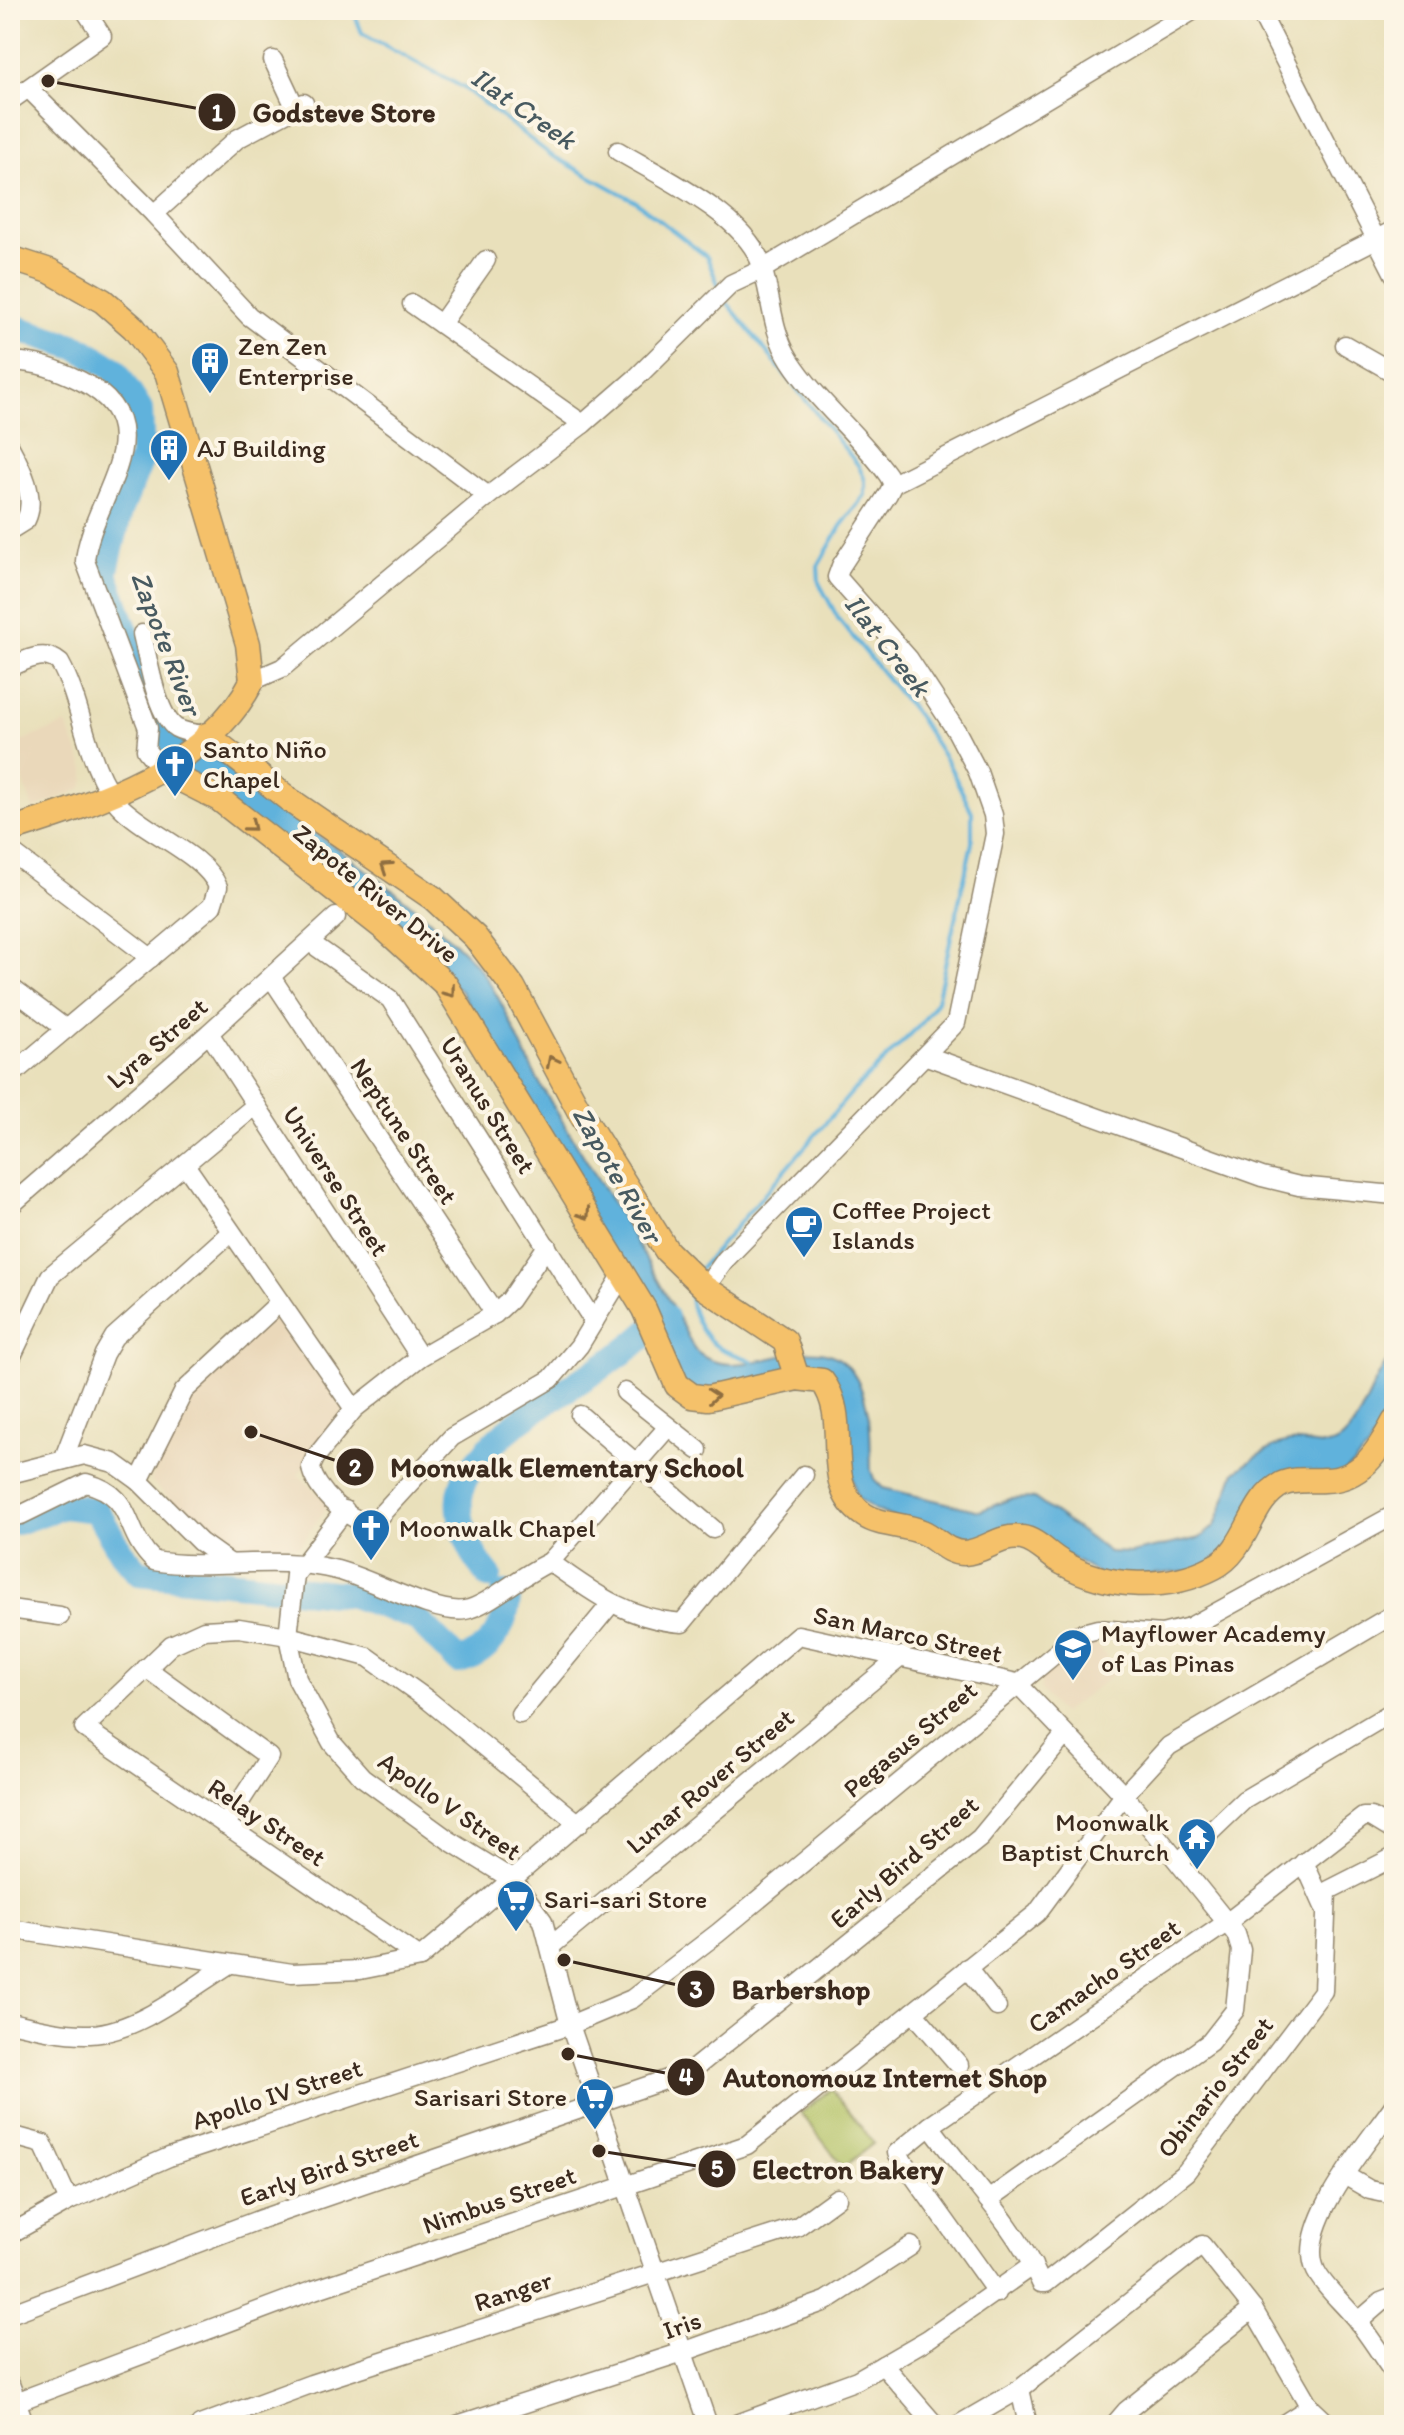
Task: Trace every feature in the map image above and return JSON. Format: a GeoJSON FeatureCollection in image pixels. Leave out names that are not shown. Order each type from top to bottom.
{"type":"FeatureCollection","features":[{"type":"Feature","properties":{"kind":"main road"},"geometry":{"type":"LineString","coordinates":[[10,258],[50,271],[103,301],[134,328],[167,372],[248,644],[252,681],[229,716],[167,766],[110,794],[10,830]]}},
{"type":"Feature","properties":{"kind":"main road","name":"Zapote River Drive"},"geometry":{"type":"LineString","coordinates":[[167,766],[219,799],[385,929],[445,984],[623,1274],[651,1324],[677,1385],[700,1398],[718,1397],[797,1376],[790,1350],[774,1332],[696,1281],[581,1114],[513,987],[475,937],[433,898],[199,741]]}},
{"type":"Feature","properties":{"kind":"main road"},"geometry":{"type":"LineString","coordinates":[[797,1376],[818,1379],[829,1392],[835,1411],[842,1490],[863,1515],[923,1532],[961,1553],[975,1551],[1000,1539],[1026,1538],[1077,1571],[1118,1584],[1195,1575],[1214,1567],[1238,1547],[1272,1490],[1285,1483],[1328,1480],[1358,1470],[1372,1459],[1394,1422]]}},
{"type":"Feature","properties":{"kind":"street"},"geometry":{"type":"LineString","coordinates":[[85,10],[102,36],[16,93],[154,214],[260,326],[488,496]]}},
{"type":"Feature","properties":{"kind":"street"},"geometry":{"type":"LineString","coordinates":[[252,681],[282,668],[488,496],[583,424],[731,284],[763,269],[1194,10]]}},
{"type":"Feature","properties":{"kind":"street"},"geometry":{"type":"LineString","coordinates":[[1259,10],[1394,274]]}},
{"type":"Feature","properties":{"kind":"street"},"geometry":{"type":"LineString","coordinates":[[154,214],[237,139],[300,105],[273,60]]}},
{"type":"Feature","properties":{"kind":"street"},"geometry":{"type":"LineString","coordinates":[[618,151],[694,196],[741,232],[763,269],[777,338],[791,361],[882,466],[893,484]]}},
{"type":"Feature","properties":{"kind":"street"},"geometry":{"type":"LineString","coordinates":[[696,1281],[726,1259],[927,1056],[947,1035],[960,1011],[995,825],[971,757],[942,709],[909,659],[837,577],[893,484],[1394,230]]}},
{"type":"Feature","properties":{"kind":"street"},"geometry":{"type":"LineString","coordinates":[[441,324],[486,260]]}},
{"type":"Feature","properties":{"kind":"street"},"geometry":{"type":"LineString","coordinates":[[412,304],[583,424]]}},
{"type":"Feature","properties":{"kind":"street"},"geometry":{"type":"LineString","coordinates":[[1345,345],[1394,373]]}},
{"type":"Feature","properties":{"kind":"street"},"geometry":{"type":"LineString","coordinates":[[10,362],[37,364],[90,385],[105,396],[121,427],[119,466],[85,561],[148,728],[146,750],[167,766]]}},
{"type":"Feature","properties":{"kind":"street"},"geometry":{"type":"LineString","coordinates":[[10,447],[21,467],[30,504],[26,520],[10,530]]}},
{"type":"Feature","properties":{"kind":"street"},"geometry":{"type":"LineString","coordinates":[[142,634],[154,683],[169,720],[199,741]]}},
{"type":"Feature","properties":{"kind":"street"},"geometry":{"type":"LineString","coordinates":[[10,667],[36,656],[53,657],[60,663],[110,794],[132,817],[206,870],[218,887],[212,906],[10,1076]]}},
{"type":"Feature","properties":{"kind":"street"},"geometry":{"type":"LineString","coordinates":[[10,851],[151,958]]}},
{"type":"Feature","properties":{"kind":"street","name":"Lyra Street"},"geometry":{"type":"LineString","coordinates":[[10,1206],[311,943],[336,917]]}},
{"type":"Feature","properties":{"kind":"street","name":"Uranus Street"},"geometry":{"type":"LineString","coordinates":[[311,943],[390,999],[594,1322]]}},
{"type":"Feature","properties":{"kind":"street","name":"Neptune Street"},"geometry":{"type":"LineString","coordinates":[[271,977],[495,1314]]}},
{"type":"Feature","properties":{"kind":"street"},"geometry":{"type":"LineString","coordinates":[[10,987],[66,1029]]}},
{"type":"Feature","properties":{"kind":"street","name":"Universe Street"},"geometry":{"type":"LineString","coordinates":[[209,1033],[420,1357]]}},
{"type":"Feature","properties":{"kind":"street"},"geometry":{"type":"LineString","coordinates":[[927,1056],[1262,1177],[1299,1186],[1394,1195]]}},
{"type":"Feature","properties":{"kind":"street"},"geometry":{"type":"LineString","coordinates":[[10,1360],[50,1276],[256,1105]]}},
{"type":"Feature","properties":{"kind":"street"},"geometry":{"type":"LineString","coordinates":[[186,1166],[354,1409]]}},
{"type":"Feature","properties":{"kind":"street"},"geometry":{"type":"LineString","coordinates":[[63,1460],[104,1354],[114,1337],[231,1232]]}},
{"type":"Feature","properties":{"kind":"street"},"geometry":{"type":"LineString","coordinates":[[547,1246],[510,1300],[495,1314],[420,1357],[354,1409],[311,1467],[316,1482],[345,1510],[366,1524],[380,1518],[452,1437],[551,1379],[594,1322],[623,1274]]}},
{"type":"Feature","properties":{"kind":"street"},"geometry":{"type":"LineString","coordinates":[[139,1481],[184,1391],[280,1302]]}},
{"type":"Feature","properties":{"kind":"street"},"geometry":{"type":"LineString","coordinates":[[625,1392],[698,1450]]}},
{"type":"Feature","properties":{"kind":"street"},"geometry":{"type":"LineString","coordinates":[[580,1415],[713,1529]]}},
{"type":"Feature","properties":{"kind":"street"},"geometry":{"type":"LineString","coordinates":[[10,1516],[21,1515],[86,1483],[109,1489],[120,1501],[142,1550],[154,1561],[228,1562],[360,1576],[390,1590],[463,1611],[476,1607],[518,1578],[550,1562],[668,1427]]}},
{"type":"Feature","properties":{"kind":"street"},"geometry":{"type":"LineString","coordinates":[[10,1474],[84,1455],[100,1458],[139,1481],[200,1542],[228,1562]]}},
{"type":"Feature","properties":{"kind":"street"},"geometry":{"type":"LineString","coordinates":[[550,1562],[610,1605],[641,1617],[682,1623],[804,1475]]}},
{"type":"Feature","properties":{"kind":"street"},"geometry":{"type":"LineString","coordinates":[[298,1569],[345,1510]]}},
{"type":"Feature","properties":{"kind":"street","name":"Pegasus Street"},"geometry":{"type":"LineString","coordinates":[[570,2025],[632,1999],[718,1933],[1017,1683],[1087,1630],[1148,1635],[1190,1627],[1394,1515]]}},
{"type":"Feature","properties":{"kind":"street","name":"Apollo V Street"},"geometry":{"type":"LineString","coordinates":[[298,1569],[288,1636],[306,1699],[346,1762],[403,1808],[513,1880],[543,1921],[570,2025],[708,2425]]}},
{"type":"Feature","properties":{"kind":"street"},"geometry":{"type":"LineString","coordinates":[[520,1714],[610,1605]]}},
{"type":"Feature","properties":{"kind":"street"},"geometry":{"type":"LineString","coordinates":[[10,1609],[60,1616]]}},
{"type":"Feature","properties":{"kind":"street","name":"Nimbus Street"},"geometry":{"type":"LineString","coordinates":[[13,2393],[747,2145],[1037,1913],[1124,1795],[1169,1746],[1394,1614]]}},
{"type":"Feature","properties":{"kind":"street"},"geometry":{"type":"LineString","coordinates":[[225,1825],[269,1757],[146,1668],[171,1645],[204,1630],[239,1628],[288,1636],[368,1657],[428,1700],[579,1824]]}},
{"type":"Feature","properties":{"kind":"street","name":"San Marco Street"},"geometry":{"type":"LineString","coordinates":[[10,1929],[230,1966],[292,1973],[360,1970],[420,1958],[798,1635],[1017,1683],[1064,1736],[1124,1795],[1180,1861],[1229,1921],[1241,1950],[1235,2010],[1210,2042],[988,2200]]}},
{"type":"Feature","properties":{"kind":"street","name":"Lunar Rover Street"},"geometry":{"type":"LineString","coordinates":[[551,1946],[902,1656]]}},
{"type":"Feature","properties":{"kind":"street","name":"Relay Street"},"geometry":{"type":"LineString","coordinates":[[146,1668],[84,1728],[420,1958]]}},
{"type":"Feature","properties":{"kind":"street"},"geometry":{"type":"LineString","coordinates":[[1180,1861],[1244,1800],[1394,1711]]}},
{"type":"Feature","properties":{"kind":"street","name":"Early Bird Street"},"geometry":{"type":"LineString","coordinates":[[10,2314],[261,2219],[691,2071],[980,1838],[1064,1736]]}},
{"type":"Feature","properties":{"kind":"street","name":"Camacho Street"},"geometry":{"type":"LineString","coordinates":[[997,2293],[897,2153],[930,2126],[1229,1921],[1366,1816],[1394,1831]]}},
{"type":"Feature","properties":{"kind":"street"},"geometry":{"type":"LineString","coordinates":[[1325,1909],[1330,1888],[1394,1857]]}},
{"type":"Feature","properties":{"kind":"street"},"geometry":{"type":"LineString","coordinates":[[1304,1862],[1325,1909]]}},
{"type":"Feature","properties":{"kind":"street","name":"Obinario Street"},"geometry":{"type":"LineString","coordinates":[[1033,2265],[1041,2283],[1046,2283],[1186,2172],[1323,1991],[1325,1909]]}},
{"type":"Feature","properties":{"kind":"street"},"geometry":{"type":"LineString","coordinates":[[10,2022],[62,2033],[93,2034],[145,2015],[230,1966]]}},
{"type":"Feature","properties":{"kind":"street"},"geometry":{"type":"LineString","coordinates":[[967,1968],[997,2007]]}},
{"type":"Feature","properties":{"kind":"street"},"geometry":{"type":"LineString","coordinates":[[913,2012],[959,2065]]}},
{"type":"Feature","properties":{"kind":"street","name":"Apollo IV Street"},"geometry":{"type":"LineString","coordinates":[[10,2234],[69,2201],[169,2157],[570,2025]]}},
{"type":"Feature","properties":{"kind":"street"},"geometry":{"type":"LineString","coordinates":[[1394,2105],[1313,2231],[1311,2254],[1316,2272],[1358,2322],[1394,2373]]}},
{"type":"Feature","properties":{"kind":"street"},"geometry":{"type":"LineString","coordinates":[[734,2425],[824,2394],[883,2365],[997,2293],[1033,2265],[988,2200],[930,2126]]}},
{"type":"Feature","properties":{"kind":"street"},"geometry":{"type":"LineString","coordinates":[[10,2135],[43,2144],[69,2201]]}},
{"type":"Feature","properties":{"kind":"street"},"geometry":{"type":"LineString","coordinates":[[1346,2176],[1370,2190],[1394,2195]]}},
{"type":"Feature","properties":{"kind":"street","name":"Ranger"},"geometry":{"type":"LineString","coordinates":[[200,2425],[311,2384],[797,2227],[837,2198]]}},
{"type":"Feature","properties":{"kind":"street"},"geometry":{"type":"LineString","coordinates":[[958,2425],[1020,2389],[1202,2245],[1253,2309],[1310,2407],[1329,2425]]}},
{"type":"Feature","properties":{"kind":"street","name":"Iris"},"geometry":{"type":"LineString","coordinates":[[457,2425],[683,2352],[826,2301],[911,2246]]}},
{"type":"Feature","properties":{"kind":"street"},"geometry":{"type":"LineString","coordinates":[[1358,2322],[1381,2302],[1394,2297]]}},
{"type":"Feature","properties":{"kind":"street"},"geometry":{"type":"LineString","coordinates":[[1114,2425],[1126,2411],[1253,2309]]}},
{"type":"Feature","properties":{"kind":"street"},"geometry":{"type":"LineString","coordinates":[[883,2365],[935,2425]]}},
{"type":"Feature","properties":{"kind":"street"},"geometry":{"type":"LineString","coordinates":[[1020,2389],[1028,2425]]}},
{"type":"Feature","properties":{"kind":"street"},"geometry":{"type":"LineString","coordinates":[[13,2393],[25,2425]]}},
{"type":"Feature","properties":{"kind":"street"},"geometry":{"type":"LineString","coordinates":[[1282,2425],[1310,2407]]}},
{"type":"Feature","properties":{"kind":"shaded area"},"geometry":{"type":"Polygon","coordinates":[[[66,724],[85,769],[85,781],[81,789],[33,809],[11,745],[66,724]]]}},
{"type":"Feature","properties":{"kind":"shaded area"},"geometry":{"type":"Polygon","coordinates":[[[272,1316],[345,1409],[298,1475],[329,1504],[299,1546],[251,1545],[206,1533],[151,1481],[186,1398],[272,1316]]]}},
{"type":"Feature","properties":{"kind":"shaded area","name":"Mayflower Academy of Las Pinas"},"geometry":{"type":"Polygon","coordinates":[[[1093,1638],[1117,1672],[1061,1714],[1041,1690],[1041,1674],[1093,1638]]]}},
{"type":"Feature","properties":{"kind":"green space"},"geometry":{"type":"Polygon","coordinates":[[[831,2089],[874,2143],[843,2167],[801,2113],[831,2089]]]}},
{"type":"Feature","properties":{"kind":"water"},"geometry":{"type":"Polygon","coordinates":[[[205,755],[223,763],[382,882],[471,959],[493,988],[533,1071],[640,1249],[694,1349],[715,1362],[739,1364],[814,1352],[836,1357],[854,1374],[867,1408],[871,1470],[874,1479],[883,1488],[980,1511],[1010,1499],[1034,1498],[1109,1552],[1130,1553],[1200,1538],[1215,1526],[1235,1472],[1283,1443],[1330,1445],[1343,1438],[1358,1419],[1394,1353],[1394,1400],[1368,1449],[1343,1474],[1297,1477],[1230,1549],[1195,1571],[1104,1577],[1019,1528],[957,1546],[876,1510],[858,1498],[823,1381],[719,1393],[684,1388],[460,990],[184,769],[205,755]]]}},
{"type":"Feature","properties":{"kind":"waterway","name":"Ilat Creek"},"geometry":{"type":"LineString","coordinates":[[353,10],[362,33],[464,88],[551,155],[635,201],[707,257],[719,287]]}},
{"type":"Feature","properties":{"kind":"waterway","name":"Ilat Creek"},"geometry":{"type":"LineString","coordinates":[[698,1271],[853,1091],[922,1023],[937,1001],[972,843],[972,812],[949,765],[917,715],[839,620],[819,583],[818,566],[841,526],[865,495],[865,480],[858,465],[724,299]]}},
{"type":"Feature","properties":{"kind":"waterway","name":"Zapote River"},"geometry":{"type":"LineString","coordinates":[[10,326],[79,348],[114,369],[140,410],[142,457],[120,511],[105,574],[161,728],[175,749],[201,769]]}},
{"type":"Feature","properties":{"kind":"waterway","name":"Ilat Creek"},"geometry":{"type":"LineString","coordinates":[[692,1286],[693,1312],[708,1338],[721,1349],[752,1361]]}},
{"type":"Feature","properties":{"kind":"waterway"},"geometry":{"type":"LineString","coordinates":[[489,1576],[468,1541],[460,1513],[462,1486],[468,1474],[499,1438],[518,1422],[624,1352],[665,1317]]}},
{"type":"Feature","properties":{"kind":"waterway"},"geometry":{"type":"LineString","coordinates":[[17,1522],[63,1506],[96,1510],[121,1552],[139,1573],[352,1595],[416,1618],[458,1661],[478,1652],[494,1638],[506,1610],[508,1599],[504,1594]]}},
{"type":"Feature","properties":{"kind":"place","name":"Godsteve Store"},"geometry":{"type":"Point","coordinates":[48,81]}},
{"type":"Feature","properties":{"kind":"place","name":"Zen Zen Enterprise"},"geometry":{"type":"Point","coordinates":[210,395]}},
{"type":"Feature","properties":{"kind":"place","name":"AJ Building"},"geometry":{"type":"Point","coordinates":[169,482]}},
{"type":"Feature","properties":{"kind":"place","name":"Santo Niño Chapel"},"geometry":{"type":"Point","coordinates":[175,798]}},
{"type":"Feature","properties":{"kind":"place","name":"Coffee Project Islands"},"geometry":{"type":"Point","coordinates":[804,1259]}},
{"type":"Feature","properties":{"kind":"place","name":"Moonwalk Elementary School"},"geometry":{"type":"Point","coordinates":[251,1432]}},
{"type":"Feature","properties":{"kind":"place","name":"Moonwalk Chapel"},"geometry":{"type":"Point","coordinates":[371,1562]}},
{"type":"Feature","properties":{"kind":"place","name":"Mayflower Academy of Las Pinas"},"geometry":{"type":"Point","coordinates":[1073,1682]}},
{"type":"Feature","properties":{"kind":"place","name":"Moonwalk Baptist Church"},"geometry":{"type":"Point","coordinates":[1197,1871]}},
{"type":"Feature","properties":{"kind":"place","name":"Sari-sari Store"},"geometry":{"type":"Point","coordinates":[516,1933]}},
{"type":"Feature","properties":{"kind":"place","name":"Barbershop"},"geometry":{"type":"Point","coordinates":[564,1960]}},
{"type":"Feature","properties":{"kind":"place","name":"Autonomouz Internet Shop"},"geometry":{"type":"Point","coordinates":[568,2054]}},
{"type":"Feature","properties":{"kind":"place","name":"Sarisari Store"},"geometry":{"type":"Point","coordinates":[595,2131]}},
{"type":"Feature","properties":{"kind":"place","name":"Electron Bakery"},"geometry":{"type":"Point","coordinates":[599,2151]}}]}
